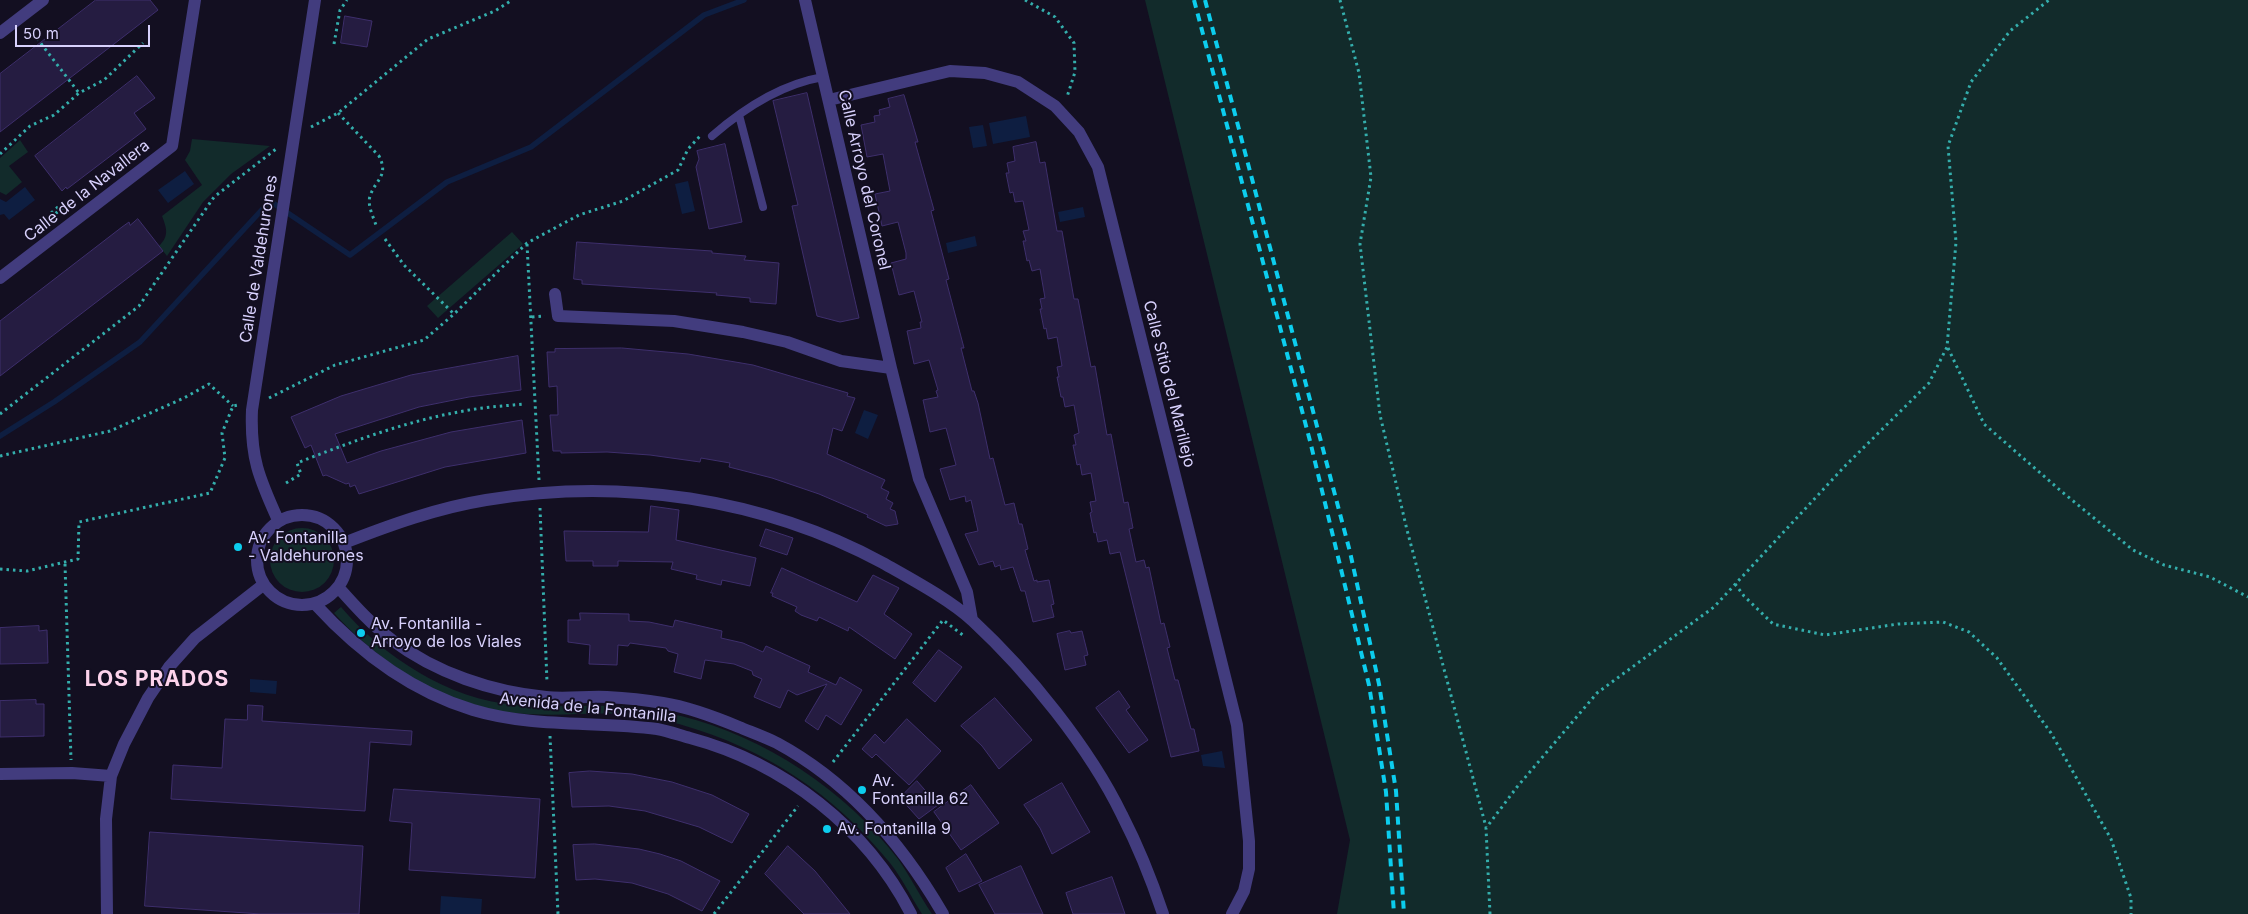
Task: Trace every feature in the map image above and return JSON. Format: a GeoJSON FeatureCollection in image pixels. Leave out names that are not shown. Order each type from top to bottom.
{"type":"FeatureCollection","features":[{"type":"Feature","properties":{"kind":"street"},"geometry":{"type":"LineString","coordinates":[[0,33],[43,0]]}},
{"type":"Feature","properties":{"kind":"street","name":"Calle de la Navallera"},"geometry":{"type":"LineString","coordinates":[[0,278],[172,146],[195,0]]}},
{"type":"Feature","properties":{"kind":"street","name":"Calle de Valdehurones"},"geometry":{"type":"LineString","coordinates":[[278,520],[261,482],[255,461],[251,439],[252,410],[315,0]]}},
{"type":"Feature","properties":{"kind":"street","name":"Calle Arroyo del Coronel"},"geometry":{"type":"LineString","coordinates":[[805,0],[919,480],[967,592],[972,620]]}},
{"type":"Feature","properties":{"kind":"street","name":"Calle Sitio del Marillejo"},"geometry":{"type":"LineString","coordinates":[[829,100],[950,71],[985,72],[1018,82],[1055,106],[1078,132],[1098,167],[1237,725],[1249,841],[1249,869],[1244,892],[1232,914]]}},
{"type":"Feature","properties":{"kind":"street"},"geometry":{"type":"LineString","coordinates":[[555,294],[558,316],[674,321],[743,332],[787,342],[841,361],[891,368]]}},
{"type":"Feature","properties":{"kind":"street"},"geometry":{"type":"LineString","coordinates":[[344,543],[430,513],[485,500],[540,493],[606,490],[671,495],[736,507],[799,526],[851,547],[918,582],[972,620],[1038,690],[1084,750],[1122,814],[1163,914]]}},
{"type":"Feature","properties":{"kind":"street"},"geometry":{"type":"LineString","coordinates":[[297,514],[316,516],[333,527],[344,543],[348,558],[346,574],[338,587],[328,597],[315,604],[296,606],[277,599],[263,585],[256,568],[257,549],[264,532],[278,520],[297,514]]}},
{"type":"Feature","properties":{"kind":"street"},"geometry":{"type":"LineString","coordinates":[[106,914],[106,818],[111,776],[124,744],[148,698],[169,667],[195,638],[263,585]]}},
{"type":"Feature","properties":{"kind":"street","name":"Avenida de la Fontanilla"},"geometry":{"type":"LineString","coordinates":[[338,587],[361,612],[392,640],[427,663],[466,679],[506,691],[547,697],[606,697],[665,703],[722,720],[777,743],[824,774],[853,798],[892,838],[924,881],[944,914]]}},
{"type":"Feature","properties":{"kind":"street","name":"Avenida de la Fontanilla"},"geometry":{"type":"LineString","coordinates":[[315,604],[342,634],[404,680],[438,697],[473,710],[510,719],[549,723],[604,723],[659,730],[713,744],[764,766],[808,793],[873,855],[901,894],[912,914]]}},
{"type":"Feature","properties":{"kind":"street"},"geometry":{"type":"LineString","coordinates":[[0,774],[72,773],[111,776]]}},
{"type":"Feature","properties":{"kind":"lane"},"geometry":{"type":"LineString","coordinates":[[712,136],[759,102],[822,71]]}},
{"type":"Feature","properties":{"kind":"lane"},"geometry":{"type":"LineString","coordinates":[[739,115],[763,207]]}},
{"type":"Feature","properties":{"kind":"path"},"geometry":{"type":"LineString","coordinates":[[334,44],[340,10],[347,0]]}},
{"type":"Feature","properties":{"kind":"path"},"geometry":{"type":"LineString","coordinates":[[0,414],[138,306],[214,197],[295,135],[338,113],[428,39],[495,11],[512,0]]}},
{"type":"Feature","properties":{"kind":"path"},"geometry":{"type":"LineString","coordinates":[[1025,0],[1054,17],[1074,43],[1075,72],[1062,114]]}},
{"type":"Feature","properties":{"kind":"path"},"geometry":{"type":"LineString","coordinates":[[1340,0],[1359,73],[1371,177],[1360,244],[1380,415],[1406,530],[1486,828],[1490,914]]}},
{"type":"Feature","properties":{"kind":"path"},"geometry":{"type":"LineString","coordinates":[[1486,828],[1517,787],[1598,693],[1714,607],[1844,467],[1929,382],[1948,347],[1956,242],[1948,146],[1971,82],[2010,31],[2049,0]]}},
{"type":"Feature","properties":{"kind":"path"},"geometry":{"type":"LineString","coordinates":[[21,17],[79,93]]}},
{"type":"Feature","properties":{"kind":"path"},"geometry":{"type":"LineString","coordinates":[[0,154],[30,126],[54,115],[79,93],[104,80],[143,43]]}},
{"type":"Feature","properties":{"kind":"path"},"geometry":{"type":"LineString","coordinates":[[338,113],[379,156],[384,164],[382,176],[370,197],[370,208],[378,228]]}},
{"type":"Feature","properties":{"kind":"path"},"geometry":{"type":"LineString","coordinates":[[539,466],[527,243],[580,215],[623,201],[678,170],[688,149],[707,129]]}},
{"type":"Feature","properties":{"kind":"path"},"geometry":{"type":"LineString","coordinates":[[58,207],[50,214],[51,217],[66,208]]}},
{"type":"Feature","properties":{"kind":"path"},"geometry":{"type":"LineString","coordinates":[[385,239],[404,264],[454,314]]}},
{"type":"Feature","properties":{"kind":"path"},"geometry":{"type":"LineString","coordinates":[[1948,347],[1984,424],[2061,491],[2133,550],[2164,564],[2210,577],[2248,597]]}},
{"type":"Feature","properties":{"kind":"path"},"geometry":{"type":"LineString","coordinates":[[0,456],[110,431],[184,398],[209,384],[233,406]]}},
{"type":"Feature","properties":{"kind":"path"},"geometry":{"type":"LineString","coordinates":[[286,483],[301,474],[297,463],[362,437],[406,424],[464,411],[524,404]]}},
{"type":"Feature","properties":{"kind":"path"},"geometry":{"type":"LineString","coordinates":[[541,512],[546,669]]}},
{"type":"Feature","properties":{"kind":"path"},"geometry":{"type":"LineString","coordinates":[[65,564],[72,773]]}},
{"type":"Feature","properties":{"kind":"path"},"geometry":{"type":"LineString","coordinates":[[1735,584],[1744,596],[1773,624],[1825,635],[1898,624],[1943,622],[1969,632],[1997,658],[2051,734],[2111,839],[2130,898],[2131,914]]}},
{"type":"Feature","properties":{"kind":"path"},"geometry":{"type":"LineString","coordinates":[[840,753],[943,620]]}},
{"type":"Feature","properties":{"kind":"path"},"geometry":{"type":"LineString","coordinates":[[550,752],[558,914]]}},
{"type":"Feature","properties":{"kind":"path"},"geometry":{"type":"LineString","coordinates":[[714,914],[789,816]]}},
{"type":"Feature","properties":{"kind":"green space"},"geometry":{"type":"Polygon","coordinates":[[[1145,0],[2248,0],[2248,914],[1337,914],[1350,840],[1145,0]]]}},
{"type":"Feature","properties":{"kind":"green space"},"geometry":{"type":"Polygon","coordinates":[[[192,139],[270,146],[231,174],[203,202],[167,256],[159,246],[166,236],[162,216],[202,185],[185,160],[190,151],[192,139]]]}},
{"type":"Feature","properties":{"kind":"green space"},"geometry":{"type":"Polygon","coordinates":[[[20,140],[28,152],[9,166],[22,182],[6,195],[0,192],[0,158],[20,140]]]}},
{"type":"Feature","properties":{"kind":"green space"},"geometry":{"type":"Polygon","coordinates":[[[512,232],[523,244],[438,318],[427,306],[512,232]]]}},
{"type":"Feature","properties":{"kind":"green space"},"geometry":{"type":"Polygon","coordinates":[[[302,528],[320,534],[328,542],[334,560],[328,578],[320,586],[302,592],[284,586],[276,578],[270,560],[276,542],[284,534],[302,528]]]}},
{"type":"Feature","properties":{"kind":"green space"},"geometry":{"type":"Polygon","coordinates":[[[341,607],[376,642],[397,658],[442,685],[466,694],[515,705],[621,706],[656,711],[712,725],[773,752],[828,789],[877,834],[907,872],[932,914],[922,914],[890,863],[845,815],[796,777],[741,746],[679,724],[640,717],[611,714],[546,715],[514,713],[489,710],[464,702],[439,692],[392,665],[351,631],[334,613],[341,607]]]}},
{"type":"Feature","properties":{"kind":"water"},"geometry":{"type":"Polygon","coordinates":[[[1026,116],[1030,137],[993,144],[989,123],[1026,116]]]}},
{"type":"Feature","properties":{"kind":"water"},"geometry":{"type":"Polygon","coordinates":[[[983,125],[987,146],[973,148],[969,127],[983,125]]]}},
{"type":"Feature","properties":{"kind":"water"},"geometry":{"type":"Polygon","coordinates":[[[185,171],[194,184],[168,203],[158,190],[185,171]]]}},
{"type":"Feature","properties":{"kind":"water"},"geometry":{"type":"Polygon","coordinates":[[[688,181],[695,211],[682,214],[675,184],[688,181]]]}},
{"type":"Feature","properties":{"kind":"water"},"geometry":{"type":"Polygon","coordinates":[[[25,187],[35,200],[9,220],[4,214],[0,215],[0,199],[6,202],[25,187]]]}},
{"type":"Feature","properties":{"kind":"water"},"geometry":{"type":"Polygon","coordinates":[[[1083,207],[1085,217],[1060,222],[1058,212],[1083,207]]]}},
{"type":"Feature","properties":{"kind":"water"},"geometry":{"type":"Polygon","coordinates":[[[975,236],[977,246],[948,253],[946,243],[975,236]]]}},
{"type":"Feature","properties":{"kind":"water"},"geometry":{"type":"Polygon","coordinates":[[[864,410],[878,415],[868,439],[855,433],[864,410]]]}},
{"type":"Feature","properties":{"kind":"water"},"geometry":{"type":"Polygon","coordinates":[[[250,679],[277,681],[276,694],[250,692],[250,679]]]}},
{"type":"Feature","properties":{"kind":"water"},"geometry":{"type":"Polygon","coordinates":[[[1222,751],[1225,768],[1203,766],[1201,755],[1222,751]]]}},
{"type":"Feature","properties":{"kind":"water"},"geometry":{"type":"Polygon","coordinates":[[[441,896],[482,899],[481,914],[440,914],[441,896]]]}},
{"type":"Feature","properties":{"kind":"building"},"geometry":{"type":"Polygon","coordinates":[[[96,0],[150,0],[158,10],[0,132],[0,74],[96,0]]]}},
{"type":"Feature","properties":{"kind":"building"},"geometry":{"type":"Polygon","coordinates":[[[345,16],[372,21],[367,47],[341,43],[345,16]]]}},
{"type":"Feature","properties":{"kind":"building"},"geometry":{"type":"Polygon","coordinates":[[[137,76],[155,98],[134,113],[146,129],[62,191],[35,156],[137,76]]]}},
{"type":"Feature","properties":{"kind":"building"},"geometry":{"type":"Polygon","coordinates":[[[807,93],[859,318],[840,322],[817,316],[792,206],[798,205],[773,101],[807,93]]]}},
{"type":"Feature","properties":{"kind":"building"},"geometry":{"type":"Polygon","coordinates":[[[904,95],[918,142],[915,142],[934,210],[931,211],[949,279],[946,280],[964,348],[961,348],[972,391],[974,391],[978,403],[990,459],[993,458],[1005,505],[1014,503],[1019,524],[1022,524],[1028,549],[1025,550],[1034,581],[1049,580],[1054,604],[1051,605],[1054,617],[1033,622],[1025,591],[1021,591],[1013,567],[1001,570],[1000,565],[995,567],[993,561],[979,565],[965,534],[978,531],[971,500],[966,502],[965,496],[950,500],[940,469],[956,465],[946,428],[930,432],[923,400],[938,397],[936,391],[938,390],[929,360],[914,364],[907,331],[921,328],[920,322],[922,322],[914,291],[899,295],[891,263],[906,259],[906,253],[898,222],[882,226],[875,194],[890,191],[883,154],[867,157],[861,125],[875,122],[874,116],[880,115],[879,110],[890,107],[888,99],[904,95]]]}},
{"type":"Feature","properties":{"kind":"building"},"geometry":{"type":"Polygon","coordinates":[[[1036,142],[1040,163],[1045,162],[1057,231],[1062,231],[1074,299],[1078,299],[1091,367],[1095,366],[1107,435],[1111,434],[1124,503],[1128,502],[1133,528],[1129,529],[1136,562],[1144,560],[1146,568],[1149,567],[1161,624],[1164,623],[1170,647],[1167,648],[1175,680],[1178,680],[1199,751],[1171,757],[1120,552],[1110,554],[1107,540],[1098,542],[1096,532],[1094,533],[1090,502],[1096,501],[1091,473],[1082,475],[1080,464],[1077,465],[1073,445],[1076,445],[1074,435],[1079,433],[1074,405],[1065,407],[1063,397],[1061,397],[1057,367],[1062,366],[1057,337],[1048,339],[1046,328],[1044,329],[1040,299],[1045,298],[1040,269],[1032,271],[1029,260],[1027,261],[1023,241],[1026,241],[1023,231],[1029,230],[1023,201],[1015,202],[1013,192],[1010,193],[1006,173],[1009,173],[1007,163],[1015,161],[1013,147],[1036,142]]]}},
{"type":"Feature","properties":{"kind":"building"},"geometry":{"type":"Polygon","coordinates":[[[725,144],[742,222],[709,229],[696,167],[699,159],[697,151],[725,144]]]}},
{"type":"Feature","properties":{"kind":"building"},"geometry":{"type":"Polygon","coordinates":[[[138,219],[163,251],[0,376],[0,321],[122,227],[129,222],[130,225],[138,219]]]}},
{"type":"Feature","properties":{"kind":"building"},"geometry":{"type":"Polygon","coordinates":[[[577,242],[712,251],[712,253],[746,256],[744,260],[779,263],[776,304],[750,302],[750,298],[716,295],[717,293],[582,284],[582,280],[574,279],[577,242]]]}},
{"type":"Feature","properties":{"kind":"building"},"geometry":{"type":"Polygon","coordinates":[[[622,348],[688,354],[753,365],[848,393],[847,396],[855,398],[842,431],[833,428],[827,454],[885,480],[881,488],[889,492],[886,499],[893,503],[890,509],[895,511],[898,524],[886,526],[867,517],[868,515],[819,494],[772,478],[729,467],[730,463],[701,458],[700,462],[650,455],[607,452],[561,453],[561,451],[553,451],[550,415],[558,415],[557,386],[549,387],[547,352],[555,352],[555,349],[622,348]]]}},
{"type":"Feature","properties":{"kind":"building"},"geometry":{"type":"Polygon","coordinates":[[[518,356],[521,390],[469,397],[419,407],[335,434],[347,463],[381,451],[451,432],[522,420],[526,453],[445,467],[359,494],[355,485],[350,487],[349,483],[346,484],[326,475],[323,476],[311,445],[305,448],[291,417],[341,396],[411,375],[518,356]]]}},
{"type":"Feature","properties":{"kind":"building"},"geometry":{"type":"Polygon","coordinates":[[[651,506],[679,510],[676,540],[756,558],[750,586],[722,580],[721,585],[696,579],[697,575],[671,569],[673,562],[618,561],[618,566],[593,566],[593,561],[566,561],[564,531],[648,532],[651,506]]]}},
{"type":"Feature","properties":{"kind":"building"},"geometry":{"type":"Polygon","coordinates":[[[766,529],[793,538],[787,555],[760,546],[766,529]]]}},
{"type":"Feature","properties":{"kind":"building"},"geometry":{"type":"Polygon","coordinates":[[[782,568],[857,602],[873,575],[899,588],[884,614],[912,634],[895,659],[849,627],[848,631],[819,617],[817,621],[801,615],[795,611],[797,607],[772,596],[773,593],[771,593],[782,568]]]}},
{"type":"Feature","properties":{"kind":"building"},"geometry":{"type":"Polygon","coordinates":[[[580,613],[629,614],[629,621],[649,622],[673,627],[675,620],[722,631],[721,638],[743,643],[763,652],[766,646],[810,666],[808,672],[836,685],[840,677],[862,690],[841,725],[826,715],[818,730],[805,721],[827,684],[797,695],[788,690],[780,708],[754,697],[762,679],[753,675],[752,671],[734,664],[705,660],[701,679],[674,672],[678,654],[668,651],[666,648],[630,643],[628,646],[618,645],[617,665],[589,664],[590,645],[568,642],[568,620],[580,620],[580,613]]]}},
{"type":"Feature","properties":{"kind":"building"},"geometry":{"type":"Polygon","coordinates":[[[39,626],[39,631],[47,630],[48,663],[0,664],[0,628],[39,626]]]}},
{"type":"Feature","properties":{"kind":"building"},"geometry":{"type":"Polygon","coordinates":[[[1070,631],[1071,633],[1082,631],[1088,655],[1084,656],[1086,665],[1065,670],[1057,634],[1070,631]]]}},
{"type":"Feature","properties":{"kind":"building"},"geometry":{"type":"Polygon","coordinates":[[[939,650],[962,667],[935,702],[913,683],[939,650]]]}},
{"type":"Feature","properties":{"kind":"building"},"geometry":{"type":"Polygon","coordinates":[[[1119,691],[1130,707],[1126,710],[1148,740],[1129,753],[1096,708],[1119,691]]]}},
{"type":"Feature","properties":{"kind":"building"},"geometry":{"type":"Polygon","coordinates":[[[995,698],[1032,740],[999,769],[982,746],[961,726],[995,698]]]}},
{"type":"Feature","properties":{"kind":"building"},"geometry":{"type":"Polygon","coordinates":[[[36,700],[36,704],[44,704],[44,736],[0,737],[0,701],[36,700]]]}},
{"type":"Feature","properties":{"kind":"building"},"geometry":{"type":"Polygon","coordinates":[[[248,705],[263,706],[262,721],[412,731],[411,745],[370,742],[365,811],[171,799],[173,765],[222,768],[225,719],[247,720],[248,705]]]}},
{"type":"Feature","properties":{"kind":"building"},"geometry":{"type":"Polygon","coordinates":[[[907,719],[941,751],[909,785],[876,754],[872,758],[862,749],[875,734],[884,743],[907,719]]]}},
{"type":"Feature","properties":{"kind":"building"},"geometry":{"type":"Polygon","coordinates":[[[590,771],[632,774],[672,782],[712,795],[749,814],[732,843],[699,827],[645,811],[609,806],[572,807],[569,773],[590,771]]]}},
{"type":"Feature","properties":{"kind":"building"},"geometry":{"type":"Polygon","coordinates":[[[917,781],[938,805],[919,819],[900,798],[917,781]]]}},
{"type":"Feature","properties":{"kind":"building"},"geometry":{"type":"Polygon","coordinates":[[[1062,783],[1090,832],[1052,854],[1040,828],[1024,805],[1062,783]]]}},
{"type":"Feature","properties":{"kind":"building"},"geometry":{"type":"Polygon","coordinates":[[[971,785],[999,823],[961,850],[934,812],[971,785]]]}},
{"type":"Feature","properties":{"kind":"building"},"geometry":{"type":"Polygon","coordinates":[[[394,789],[540,799],[535,878],[409,870],[412,823],[390,821],[394,789]]]}},
{"type":"Feature","properties":{"kind":"building"},"geometry":{"type":"Polygon","coordinates":[[[150,832],[363,846],[359,914],[261,914],[145,906],[150,832]]]}},
{"type":"Feature","properties":{"kind":"building"},"geometry":{"type":"Polygon","coordinates":[[[595,844],[639,849],[660,854],[681,861],[720,881],[702,911],[668,894],[632,883],[595,879],[576,880],[573,845],[595,844]]]}},
{"type":"Feature","properties":{"kind":"building"},"geometry":{"type":"Polygon","coordinates":[[[788,846],[815,871],[850,914],[804,914],[765,874],[788,846]]]}},
{"type":"Feature","properties":{"kind":"building"},"geometry":{"type":"Polygon","coordinates":[[[966,854],[982,881],[959,892],[946,868],[966,854]]]}},
{"type":"Feature","properties":{"kind":"building"},"geometry":{"type":"Polygon","coordinates":[[[1021,866],[1043,914],[995,914],[979,885],[1021,866]]]}},
{"type":"Feature","properties":{"kind":"building"},"geometry":{"type":"Polygon","coordinates":[[[1112,877],[1125,914],[1073,914],[1066,893],[1112,877]]]}},
{"type":"Feature","properties":{"kind":"waterway"},"geometry":{"type":"LineString","coordinates":[[0,436],[54,402],[140,342],[270,201],[350,255],[447,182],[531,147],[704,15],[744,0]]}},
{"type":"Feature","properties":{"kind":"railway"},"geometry":{"type":"LineString","coordinates":[[1194,0],[1310,441],[1369,685],[1386,792],[1394,914]]}},
{"type":"Feature","properties":{"kind":"railway"},"geometry":{"type":"LineString","coordinates":[[1205,0],[1350,552],[1379,684],[1396,791],[1404,914]]}},
{"type":"Feature","properties":{"kind":"place","name":"Av. Fontanilla - Valdehurones"},"geometry":{"type":"Point","coordinates":[238,547]}},
{"type":"Feature","properties":{"kind":"place","name":"Av. Fontanilla - Arroyo de los Viales"},"geometry":{"type":"Point","coordinates":[361,633]}},
{"type":"Feature","properties":{"kind":"place","name":"Av. Fontanilla 62"},"geometry":{"type":"Point","coordinates":[862,790]}},
{"type":"Feature","properties":{"kind":"place","name":"Av. Fontanilla 9"},"geometry":{"type":"Point","coordinates":[827,829]}},
{"type":"Feature","properties":{"kind":"district","name":"LOS PRADOS"},"geometry":{"type":"Point","coordinates":[157,680]}}]}
